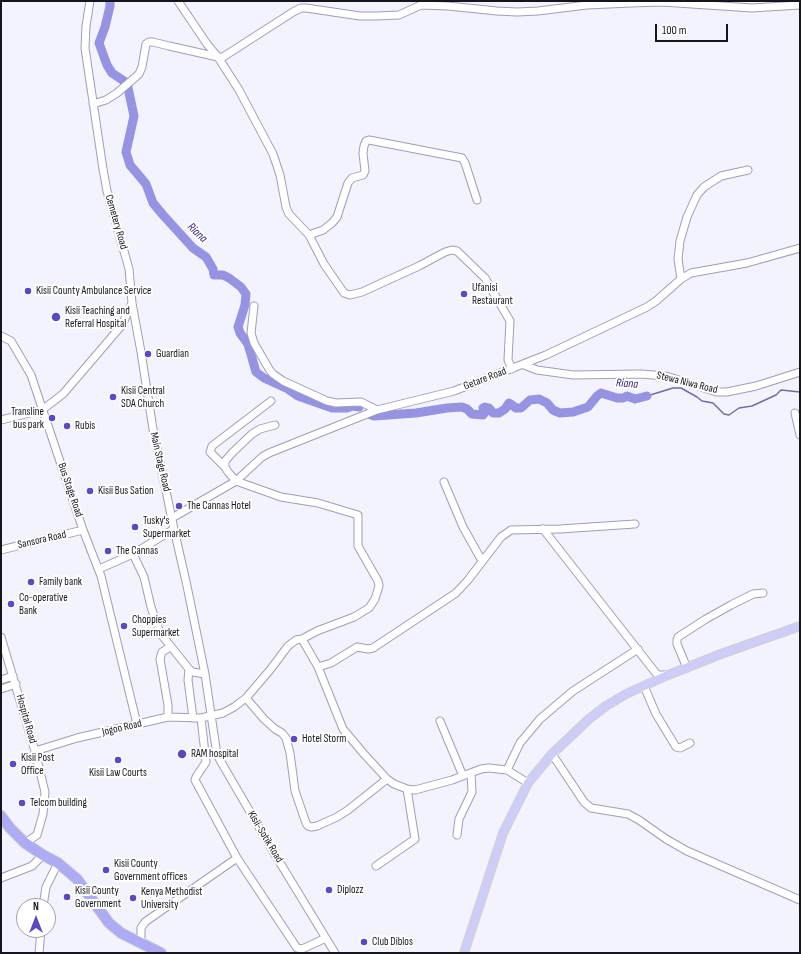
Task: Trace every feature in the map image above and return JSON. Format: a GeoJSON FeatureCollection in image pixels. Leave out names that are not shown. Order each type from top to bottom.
{"type":"FeatureCollection","features":[{"type":"Feature","properties":{"kind":"highway"},"geometry":{"type":"LineString","coordinates":[[1,816],[10,828],[25,843],[58,863],[77,879],[109,924],[121,933],[161,953]]}},
{"type":"Feature","properties":{"kind":"main road"},"geometry":{"type":"LineString","coordinates":[[464,953],[503,833],[528,783],[552,754],[589,718],[626,694],[668,675],[800,626]]}},
{"type":"Feature","properties":{"kind":"street","name":"Cemetery Road"},"geometry":{"type":"LineString","coordinates":[[42,410],[63,394],[122,325],[132,303],[129,269],[107,191],[93,104],[86,48],[86,26],[90,1]]}},
{"type":"Feature","properties":{"kind":"street"},"geometry":{"type":"LineString","coordinates":[[178,1],[207,44],[218,57],[239,90],[273,154],[280,175],[286,207],[289,214],[309,235],[324,264],[344,293],[348,295],[362,292],[419,266],[445,252],[452,250],[457,251],[485,278],[510,322],[508,360],[512,369]]}},
{"type":"Feature","properties":{"kind":"street"},"geometry":{"type":"LineString","coordinates":[[93,104],[106,100],[117,93],[138,74],[142,67],[146,44],[149,42],[218,57],[226,56],[293,12],[306,8],[360,16],[382,16],[399,15],[421,5],[517,12],[631,2],[662,2],[752,8],[800,5]]}},
{"type":"Feature","properties":{"kind":"street"},"geometry":{"type":"LineString","coordinates":[[309,235],[324,230],[337,218],[348,183],[352,178],[363,175],[365,171],[363,153],[364,146],[368,140],[462,158],[478,200]]}},
{"type":"Feature","properties":{"kind":"street"},"geometry":{"type":"LineString","coordinates":[[681,279],[678,259],[680,241],[687,217],[697,195],[704,187],[721,176],[748,170]]}},
{"type":"Feature","properties":{"kind":"street","name":"Getare Road"},"geometry":{"type":"LineString","coordinates":[[172,518],[236,481],[262,457],[269,453],[377,410],[454,391],[546,355],[648,307],[681,279],[700,271],[747,263],[800,248]]}},
{"type":"Feature","properties":{"kind":"street","name":"Main Stage Road"},"geometry":{"type":"LineString","coordinates":[[132,303],[153,429],[205,674],[211,715]]}},
{"type":"Feature","properties":{"kind":"street"},"geometry":{"type":"LineString","coordinates":[[254,306],[252,333],[254,344],[273,374],[283,381],[327,401],[336,403],[361,402],[377,410]]}},
{"type":"Feature","properties":{"kind":"street","name":"Bus Stage Road"},"geometry":{"type":"LineString","coordinates":[[3,336],[11,341],[31,375],[83,530],[98,569],[137,724]]}},
{"type":"Feature","properties":{"kind":"street","name":"Stewa Niwa Road"},"geometry":{"type":"LineString","coordinates":[[524,364],[537,370],[573,375],[641,374],[666,376],[717,392],[727,392],[756,386],[800,372]]}},
{"type":"Feature","properties":{"kind":"street"},"geometry":{"type":"LineString","coordinates":[[236,481],[210,452],[212,446],[271,401]]}},
{"type":"Feature","properties":{"kind":"street"},"geometry":{"type":"LineString","coordinates":[[1,420],[42,410]]}},
{"type":"Feature","properties":{"kind":"street"},"geometry":{"type":"LineString","coordinates":[[795,413],[800,435]]}},
{"type":"Feature","properties":{"kind":"street"},"geometry":{"type":"LineString","coordinates":[[225,467],[225,461],[252,434],[260,429],[275,425]]}},
{"type":"Feature","properties":{"kind":"street","name":"Jogoo Road"},"geometry":{"type":"LineString","coordinates":[[35,751],[77,738],[168,717],[197,718],[223,713],[246,698],[288,646],[296,640],[302,639],[369,608],[375,599],[379,586],[378,581],[358,546],[359,517],[318,503],[281,497],[236,481]]}},
{"type":"Feature","properties":{"kind":"street"},"geometry":{"type":"LineString","coordinates":[[444,482],[463,527],[482,561]]}},
{"type":"Feature","properties":{"kind":"street"},"geometry":{"type":"LineString","coordinates":[[318,667],[330,663],[357,647],[368,649],[373,648],[459,590],[501,537],[511,530],[636,524]]}},
{"type":"Feature","properties":{"kind":"street"},"geometry":{"type":"LineString","coordinates":[[98,569],[133,554],[174,529]]}},
{"type":"Feature","properties":{"kind":"street"},"geometry":{"type":"LineString","coordinates":[[543,529],[620,629],[658,675],[668,675]]}},
{"type":"Feature","properties":{"kind":"street","name":"Sansora Road"},"geometry":{"type":"LineString","coordinates":[[1,550],[83,530]]}},
{"type":"Feature","properties":{"kind":"street"},"geometry":{"type":"LineString","coordinates":[[133,554],[144,577],[151,607],[160,632],[189,669],[193,672],[205,674]]}},
{"type":"Feature","properties":{"kind":"street"},"geometry":{"type":"LineString","coordinates":[[687,668],[678,644],[678,637],[730,605],[754,594],[763,593]]}},
{"type":"Feature","properties":{"kind":"street","name":"Hospital Road"},"geometry":{"type":"LineString","coordinates":[[1,637],[2,645],[16,684],[45,792],[42,820],[37,835],[25,843]]}},
{"type":"Feature","properties":{"kind":"street"},"geometry":{"type":"LineString","coordinates":[[302,639],[318,667],[343,730],[394,784],[407,789],[415,790],[463,776],[481,769],[489,768],[507,770],[528,783]]}},
{"type":"Feature","properties":{"kind":"street"},"geometry":{"type":"LineString","coordinates":[[168,717],[168,705],[160,659],[162,652],[170,646]]}},
{"type":"Feature","properties":{"kind":"street"},"geometry":{"type":"LineString","coordinates":[[507,770],[520,743],[540,719],[573,692],[638,649]]}},
{"type":"Feature","properties":{"kind":"street"},"geometry":{"type":"LineString","coordinates":[[189,669],[188,680],[206,762],[196,777],[196,780],[237,858],[297,948],[302,949],[326,938]]}},
{"type":"Feature","properties":{"kind":"street"},"geometry":{"type":"LineString","coordinates":[[1,680],[13,676]]}},
{"type":"Feature","properties":{"kind":"street"},"geometry":{"type":"LineString","coordinates":[[1,689],[16,684]]}},
{"type":"Feature","properties":{"kind":"street"},"geometry":{"type":"LineString","coordinates":[[644,686],[656,714],[676,746],[680,748],[690,743]]}},
{"type":"Feature","properties":{"kind":"street"},"geometry":{"type":"LineString","coordinates":[[246,698],[274,729],[282,733],[286,738],[290,753],[294,791],[308,826],[317,826],[337,817],[348,810],[387,778]]}},
{"type":"Feature","properties":{"kind":"street","name":"Kisii-Sotik Road"},"geometry":{"type":"LineString","coordinates":[[211,715],[217,755],[274,853],[335,953]]}},
{"type":"Feature","properties":{"kind":"street"},"geometry":{"type":"LineString","coordinates":[[440,721],[463,776]]}},
{"type":"Feature","properties":{"kind":"street"},"geometry":{"type":"LineString","coordinates":[[552,754],[584,802],[591,808],[628,814],[640,820],[676,845],[800,900]]}},
{"type":"Feature","properties":{"kind":"street"},"geometry":{"type":"LineString","coordinates":[[457,835],[458,819],[472,792],[471,773]]}},
{"type":"Feature","properties":{"kind":"street"},"geometry":{"type":"LineString","coordinates":[[376,866],[415,839],[407,789]]}},
{"type":"Feature","properties":{"kind":"street"},"geometry":{"type":"LineString","coordinates":[[1,878],[32,866],[43,855]]}},
{"type":"Feature","properties":{"kind":"street"},"geometry":{"type":"LineString","coordinates":[[141,942],[141,928],[145,922],[237,858]]}},
{"type":"Feature","properties":{"kind":"street"},"geometry":{"type":"LineString","coordinates":[[44,898],[46,887],[58,863]]}},
{"type":"Feature","properties":{"kind":"street"},"geometry":{"type":"LineString","coordinates":[[39,953],[40,938]]}},
{"type":"Feature","properties":{"kind":"waterway","name":"Riana"},"geometry":{"type":"LineString","coordinates":[[110,1],[105,27],[99,43],[107,65],[112,73],[127,83],[134,116],[126,152],[130,165],[146,184],[153,203],[193,248],[206,257],[213,269],[214,275],[223,275],[229,278],[241,287],[246,294],[245,305],[238,327],[240,333],[248,344],[256,372],[264,378],[288,389],[298,396],[332,408],[347,408],[353,406],[359,407]]}},
{"type":"Feature","properties":{"kind":"waterway","name":"Riana"},"geometry":{"type":"LineString","coordinates":[[647,396],[673,388],[681,388],[702,401],[713,403],[724,414],[729,415],[739,408],[752,406],[776,395],[781,390],[800,392]]}},
{"type":"Feature","properties":{"kind":"waterway","name":"Riana"},"geometry":{"type":"LineString","coordinates":[[371,415],[416,413],[462,407],[467,409],[472,414],[483,415],[485,412],[483,408],[485,407],[489,408],[493,413],[499,413],[505,409],[509,403],[516,408],[521,408],[530,400],[539,399],[547,403],[553,410],[560,413],[573,412],[588,407],[601,393],[617,398],[627,396],[635,399],[647,396]]}},
{"type":"Feature","properties":{"kind":"place","name":"Kisii County Ambulance Service"},"geometry":{"type":"Point","coordinates":[28,291]}},
{"type":"Feature","properties":{"kind":"place","name":"Ufanisi Restaurant"},"geometry":{"type":"Point","coordinates":[464,294]}},
{"type":"Feature","properties":{"kind":"place","name":"Kisii Teaching and Referral Hospital"},"geometry":{"type":"Point","coordinates":[56,317]}},
{"type":"Feature","properties":{"kind":"place","name":"Guardian"},"geometry":{"type":"Point","coordinates":[148,354]}},
{"type":"Feature","properties":{"kind":"place","name":"Kisii Central SDA Church"},"geometry":{"type":"Point","coordinates":[113,397]}},
{"type":"Feature","properties":{"kind":"place","name":"Transline bus park"},"geometry":{"type":"Point","coordinates":[52,418]}},
{"type":"Feature","properties":{"kind":"place","name":"Rubis"},"geometry":{"type":"Point","coordinates":[67,426]}},
{"type":"Feature","properties":{"kind":"place","name":"Kisii Bus Sation"},"geometry":{"type":"Point","coordinates":[90,491]}},
{"type":"Feature","properties":{"kind":"place","name":"The Cannas Hotel"},"geometry":{"type":"Point","coordinates":[179,506]}},
{"type":"Feature","properties":{"kind":"place","name":"Tusky's Supermarket"},"geometry":{"type":"Point","coordinates":[135,527]}},
{"type":"Feature","properties":{"kind":"place","name":"The Cannas"},"geometry":{"type":"Point","coordinates":[108,551]}},
{"type":"Feature","properties":{"kind":"place","name":"Family bank"},"geometry":{"type":"Point","coordinates":[31,582]}},
{"type":"Feature","properties":{"kind":"place","name":"Co-operative Bank"},"geometry":{"type":"Point","coordinates":[11,604]}},
{"type":"Feature","properties":{"kind":"place","name":"Choppies Supermarket"},"geometry":{"type":"Point","coordinates":[124,626]}},
{"type":"Feature","properties":{"kind":"place","name":"Hotel Storm"},"geometry":{"type":"Point","coordinates":[294,739]}},
{"type":"Feature","properties":{"kind":"place","name":"RAM hospital"},"geometry":{"type":"Point","coordinates":[182,754]}},
{"type":"Feature","properties":{"kind":"place","name":"Kisii Law Courts"},"geometry":{"type":"Point","coordinates":[118,760]}},
{"type":"Feature","properties":{"kind":"place","name":"Kisii Post Office"},"geometry":{"type":"Point","coordinates":[13,764]}},
{"type":"Feature","properties":{"kind":"place","name":"Telcom building"},"geometry":{"type":"Point","coordinates":[22,803]}},
{"type":"Feature","properties":{"kind":"place","name":"Kisii County Government offices"},"geometry":{"type":"Point","coordinates":[106,870]}},
{"type":"Feature","properties":{"kind":"place","name":"Diplozz"},"geometry":{"type":"Point","coordinates":[329,890]}},
{"type":"Feature","properties":{"kind":"place","name":"Kisii County Government"},"geometry":{"type":"Point","coordinates":[67,897]}},
{"type":"Feature","properties":{"kind":"place","name":"Kenya Methodist University"},"geometry":{"type":"Point","coordinates":[133,898]}},
{"type":"Feature","properties":{"kind":"place","name":"Club Diblos"},"geometry":{"type":"Point","coordinates":[364,942]}}]}
